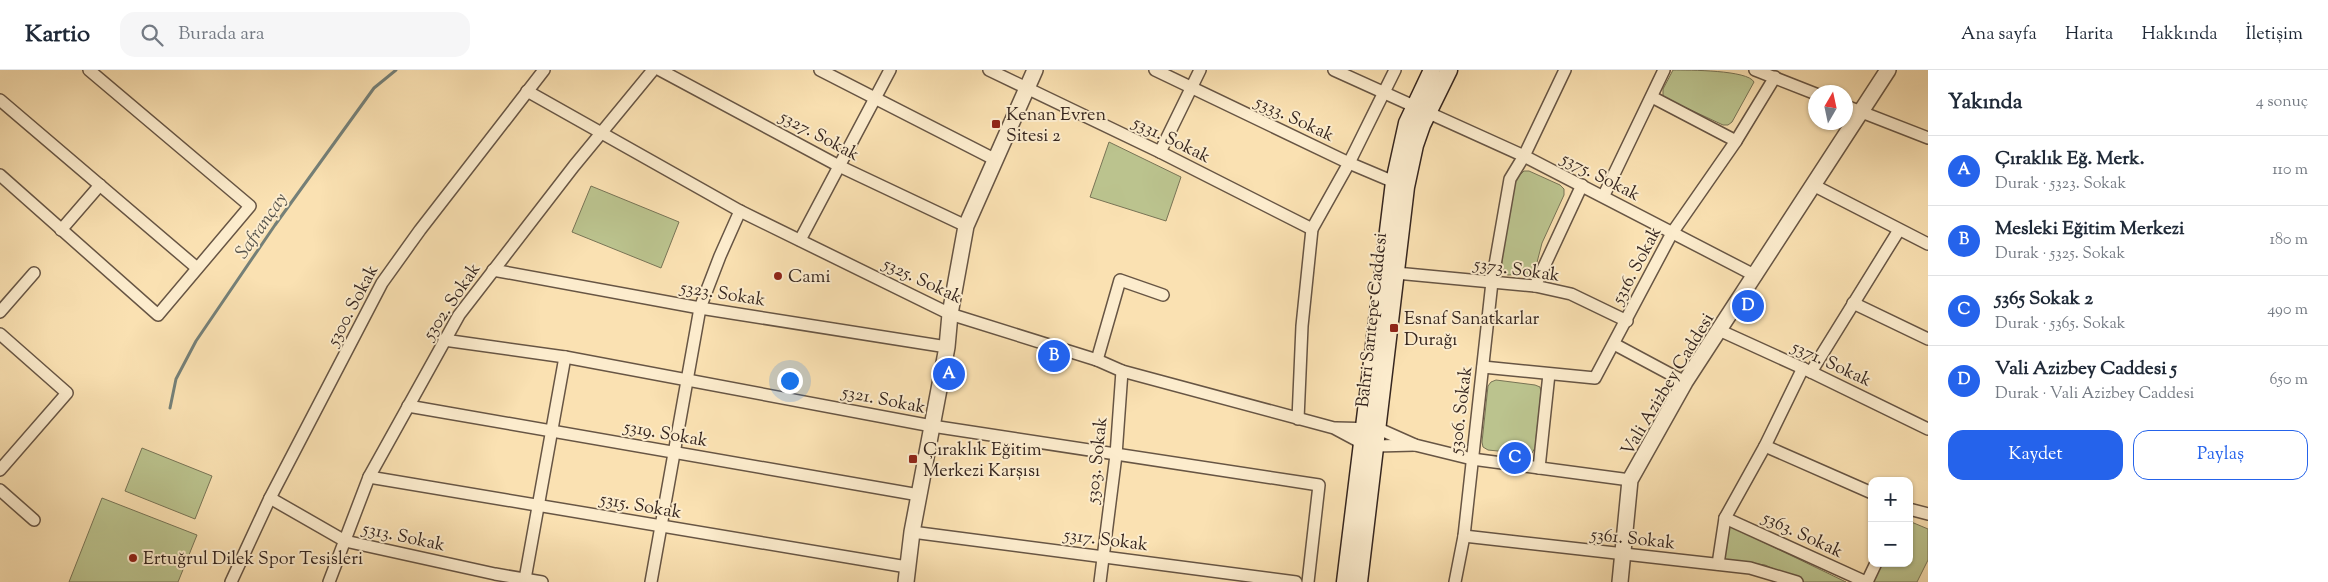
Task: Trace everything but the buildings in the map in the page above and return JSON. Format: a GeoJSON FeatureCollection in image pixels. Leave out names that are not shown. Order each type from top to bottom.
{"type":"FeatureCollection","features":[{"type":"Feature","properties":{"kind":"main road","name":"Bahri Sarıtepe Caddesi"},"geometry":{"type":"LineString","coordinates":[[1344,582],[1396,272],[1406,187],[1421,110],[1432,70]]}},
{"type":"Feature","properties":{"kind":"main road","name":"Bahri Sarıtepe Caddesi"},"geometry":{"type":"LineString","coordinates":[[1359,582],[1370,436],[1394,182],[1407,123],[1421,110],[1448,70]]}},
{"type":"Feature","properties":{"kind":"street"},"geometry":{"type":"LineString","coordinates":[[0,175],[158,315],[250,206],[89,70]]}},
{"type":"Feature","properties":{"kind":"street","name":"5300. Sokak"},"geometry":{"type":"LineString","coordinates":[[231,582],[270,498],[382,283],[544,70]]}},
{"type":"Feature","properties":{"kind":"street","name":"5302. Sokak"},"geometry":{"type":"LineString","coordinates":[[329,582],[369,477],[458,315],[574,166],[653,70]]}},
{"type":"Feature","properties":{"kind":"street","name":"5327. Sokak"},"geometry":{"type":"LineString","coordinates":[[660,70],[839,166],[966,226]]}},
{"type":"Feature","properties":{"kind":"street"},"geometry":{"type":"LineString","coordinates":[[820,70],[994,160]]}},
{"type":"Feature","properties":{"kind":"street"},"geometry":{"type":"LineString","coordinates":[[800,240],[874,97],[890,70]]}},
{"type":"Feature","properties":{"kind":"street","name":"5331. Sokak"},"geometry":{"type":"LineString","coordinates":[[989,70],[1160,152],[1312,229]]}},
{"type":"Feature","properties":{"kind":"street"},"geometry":{"type":"LineString","coordinates":[[906,574],[912,532],[947,347],[950,314],[966,226],[1035,70]]}},
{"type":"Feature","properties":{"kind":"street","name":"5333. Sokak"},"geometry":{"type":"LineString","coordinates":[[1155,70],[1349,164],[1394,182]]}},
{"type":"Feature","properties":{"kind":"street"},"geometry":{"type":"LineString","coordinates":[[1160,152],[1200,70]]}},
{"type":"Feature","properties":{"kind":"street","name":"5375. Sokak"},"geometry":{"type":"LineString","coordinates":[[1334,70],[1524,156],[1756,276]]}},
{"type":"Feature","properties":{"kind":"street"},"geometry":{"type":"LineString","coordinates":[[1298,419],[1302,326],[1312,229],[1349,164],[1385,94],[1395,70]]}},
{"type":"Feature","properties":{"kind":"street","name":"5306. Sokak"},"geometry":{"type":"LineString","coordinates":[[1456,582],[1464,536],[1492,282],[1510,179],[1524,156],[1564,70]]}},
{"type":"Feature","properties":{"kind":"street"},"geometry":{"type":"LineString","coordinates":[[1604,196],[1664,70]]}},
{"type":"Feature","properties":{"kind":"street"},"geometry":{"type":"LineString","coordinates":[[1755,70],[1808,91]]}},
{"type":"Feature","properties":{"kind":"street","name":"Vali Azizbey Caddesi"},"geometry":{"type":"LineString","coordinates":[[1620,582],[1630,480],[1685,382],[1756,276],[1888,70]]}},
{"type":"Feature","properties":{"kind":"street","name":"5316. Sokak"},"geometry":{"type":"LineString","coordinates":[[1483,367],[1595,378],[1627,321],[1672,233],[1736,141],[1775,78]]}},
{"type":"Feature","properties":{"kind":"street","name":"5325. Sokak"},"geometry":{"type":"LineString","coordinates":[[527,91],[740,211],[950,314],[1097,360],[1122,371],[1298,419],[1415,445]]}},
{"type":"Feature","properties":{"kind":"street"},"geometry":{"type":"LineString","coordinates":[[1652,97],[1736,141]]}},
{"type":"Feature","properties":{"kind":"street"},"geometry":{"type":"LineString","coordinates":[[0,100],[197,268]]}},
{"type":"Feature","properties":{"kind":"street"},"geometry":{"type":"LineString","coordinates":[[1853,109],[1928,138]]}},
{"type":"Feature","properties":{"kind":"street"},"geometry":{"type":"LineString","coordinates":[[61,230],[100,185]]}},
{"type":"Feature","properties":{"kind":"street"},"geometry":{"type":"LineString","coordinates":[[1535,286],[1582,185]]}},
{"type":"Feature","properties":{"kind":"street"},"geometry":{"type":"LineString","coordinates":[[1813,185],[1928,244]]}},
{"type":"Feature","properties":{"kind":"street"},"geometry":{"type":"LineString","coordinates":[[651,582],[700,308],[740,211]]}},
{"type":"Feature","properties":{"kind":"street"},"geometry":{"type":"LineString","coordinates":[[1718,564],[1725,518],[1807,370],[1899,230]]}},
{"type":"Feature","properties":{"kind":"street","name":"5323. Sokak"},"geometry":{"type":"LineString","coordinates":[[493,270],[700,308],[947,347]]}},
{"type":"Feature","properties":{"kind":"street","name":"5373. Sokak"},"geometry":{"type":"LineString","coordinates":[[1396,272],[1535,286],[1571,294],[1627,321]]}},
{"type":"Feature","properties":{"kind":"street"},"geometry":{"type":"LineString","coordinates":[[0,312],[34,273]]}},
{"type":"Feature","properties":{"kind":"street"},"geometry":{"type":"LineString","coordinates":[[1097,360],[1120,280],[1163,295]]}},
{"type":"Feature","properties":{"kind":"street"},"geometry":{"type":"LineString","coordinates":[[1852,303],[1928,339]]}},
{"type":"Feature","properties":{"kind":"street","name":"5371. Sokak"},"geometry":{"type":"LineString","coordinates":[[1720,330],[1928,429]]}},
{"type":"Feature","properties":{"kind":"street"},"geometry":{"type":"LineString","coordinates":[[0,334],[67,393],[0,470]]}},
{"type":"Feature","properties":{"kind":"street","name":"5321. Sokak"},"geometry":{"type":"LineString","coordinates":[[444,340],[565,358],[932,426],[1319,485],[1308,582]]}},
{"type":"Feature","properties":{"kind":"street"},"geometry":{"type":"LineString","coordinates":[[1614,344],[1685,382]]}},
{"type":"Feature","properties":{"kind":"street"},"geometry":{"type":"LineString","coordinates":[[525,579],[565,358]]}},
{"type":"Feature","properties":{"kind":"street","name":"5303. Sokak"},"geometry":{"type":"LineString","coordinates":[[1100,582],[1116,455],[1122,371]]}},
{"type":"Feature","properties":{"kind":"street"},"geometry":{"type":"LineString","coordinates":[[1539,468],[1549,374]]}},
{"type":"Feature","properties":{"kind":"street","name":"5319. Sokak"},"geometry":{"type":"LineString","coordinates":[[408,406],[919,495]]}},
{"type":"Feature","properties":{"kind":"street"},"geometry":{"type":"LineString","coordinates":[[1370,436],[1472,458],[1630,480]]}},
{"type":"Feature","properties":{"kind":"street"},"geometry":{"type":"LineString","coordinates":[[1765,446],[1868,491]]}},
{"type":"Feature","properties":{"kind":"street","name":"5315. Sokak"},"geometry":{"type":"LineString","coordinates":[[369,477],[538,504],[906,574]]}},
{"type":"Feature","properties":{"kind":"street"},"geometry":{"type":"LineString","coordinates":[[0,490],[34,520]]}},
{"type":"Feature","properties":{"kind":"street","name":"5313. Sokak"},"geometry":{"type":"LineString","coordinates":[[270,498],[345,541],[495,578],[525,579],[542,582]]}},
{"type":"Feature","properties":{"kind":"street"},"geometry":{"type":"LineString","coordinates":[[1913,510],[1928,514]]}},
{"type":"Feature","properties":{"kind":"street","name":"5363. Sokak"},"geometry":{"type":"LineString","coordinates":[[1725,518],[1866,582]]}},
{"type":"Feature","properties":{"kind":"street","name":"5317. Sokak"},"geometry":{"type":"LineString","coordinates":[[912,532],[1296,582]]}},
{"type":"Feature","properties":{"kind":"street","name":"5361. Sokak"},"geometry":{"type":"LineString","coordinates":[[1464,536],[1750,568],[1797,582]]}},
{"type":"Feature","properties":{"kind":"street"},"geometry":{"type":"LineString","coordinates":[[1866,582],[1874,567]]}},
{"type":"Feature","properties":{"kind":"green space"},"geometry":{"type":"Polygon","coordinates":[[[1673,70],[1730,73],[1749,78],[1754,82],[1732,122],[1728,125],[1723,125],[1663,97],[1663,89],[1673,70]]]}},
{"type":"Feature","properties":{"kind":"green space"},"geometry":{"type":"Polygon","coordinates":[[[1109,142],[1181,177],[1166,221],[1090,197],[1109,142]]]}},
{"type":"Feature","properties":{"kind":"green space"},"geometry":{"type":"Polygon","coordinates":[[[1524,171],[1529,171],[1560,185],[1564,189],[1564,195],[1542,243],[1534,274],[1508,275],[1505,274],[1502,267],[1503,230],[1507,203],[1516,179],[1524,171]]]}},
{"type":"Feature","properties":{"kind":"green space"},"geometry":{"type":"Polygon","coordinates":[[[591,186],[679,222],[661,268],[572,232],[591,186]]]}},
{"type":"Feature","properties":{"kind":"green space"},"geometry":{"type":"Polygon","coordinates":[[[1496,380],[1540,387],[1535,448],[1532,453],[1488,450],[1483,447],[1488,386],[1496,380]]]}},
{"type":"Feature","properties":{"kind":"green space"},"geometry":{"type":"Polygon","coordinates":[[[142,448],[212,476],[195,519],[125,491],[142,448]]]}},
{"type":"Feature","properties":{"kind":"green space","name":"Ertuğrul Dilek Spor Tesisleri"},"geometry":{"type":"Polygon","coordinates":[[[102,498],[197,535],[178,582],[69,582],[102,498]]]}},
{"type":"Feature","properties":{"kind":"green space"},"geometry":{"type":"Polygon","coordinates":[[[1913,523],[1928,529],[1928,560],[1917,582],[1872,582],[1878,567],[1913,567],[1913,523]]]}},
{"type":"Feature","properties":{"kind":"green space"},"geometry":{"type":"Polygon","coordinates":[[[1730,526],[1846,582],[1804,582],[1765,565],[1722,559],[1727,527],[1730,526]]]}},
{"type":"Feature","properties":{"kind":"waterway","name":"Safrançay"},"geometry":{"type":"LineString","coordinates":[[170,408],[176,379],[196,341],[275,225],[374,88],[396,70]]}},
{"type":"Feature","properties":{"kind":"place","name":"Kenan Evren Sitesi 2"},"geometry":{"type":"Point","coordinates":[996,124]}},
{"type":"Feature","properties":{"kind":"place","name":"Cami"},"geometry":{"type":"Point","coordinates":[778,276]}},
{"type":"Feature","properties":{"kind":"place","name":"Vali Azizbey Caddesi 5"},"geometry":{"type":"Point","coordinates":[1748,306]}},
{"type":"Feature","properties":{"kind":"place","name":"Esnaf Sanatkarlar Durağı"},"geometry":{"type":"Point","coordinates":[1394,328]}},
{"type":"Feature","properties":{"kind":"place","name":"Mesleki Eğitim Merkezi"},"geometry":{"type":"Point","coordinates":[1054,356]}},
{"type":"Feature","properties":{"kind":"place","name":"Çıraklık Eğ. Merk."},"geometry":{"type":"Point","coordinates":[949,374]}},
{"type":"Feature","properties":{"kind":"place","name":"5365 Sokak 2"},"geometry":{"type":"Point","coordinates":[1515,458]}},
{"type":"Feature","properties":{"kind":"place","name":"Çıraklık Eğitim Merkezi Karşısı"},"geometry":{"type":"Point","coordinates":[913,459]}},
{"type":"Feature","properties":{"kind":"place","name":"Ertuğrul Dilek Spor Tesisleri"},"geometry":{"type":"Point","coordinates":[133,558]}}]}
